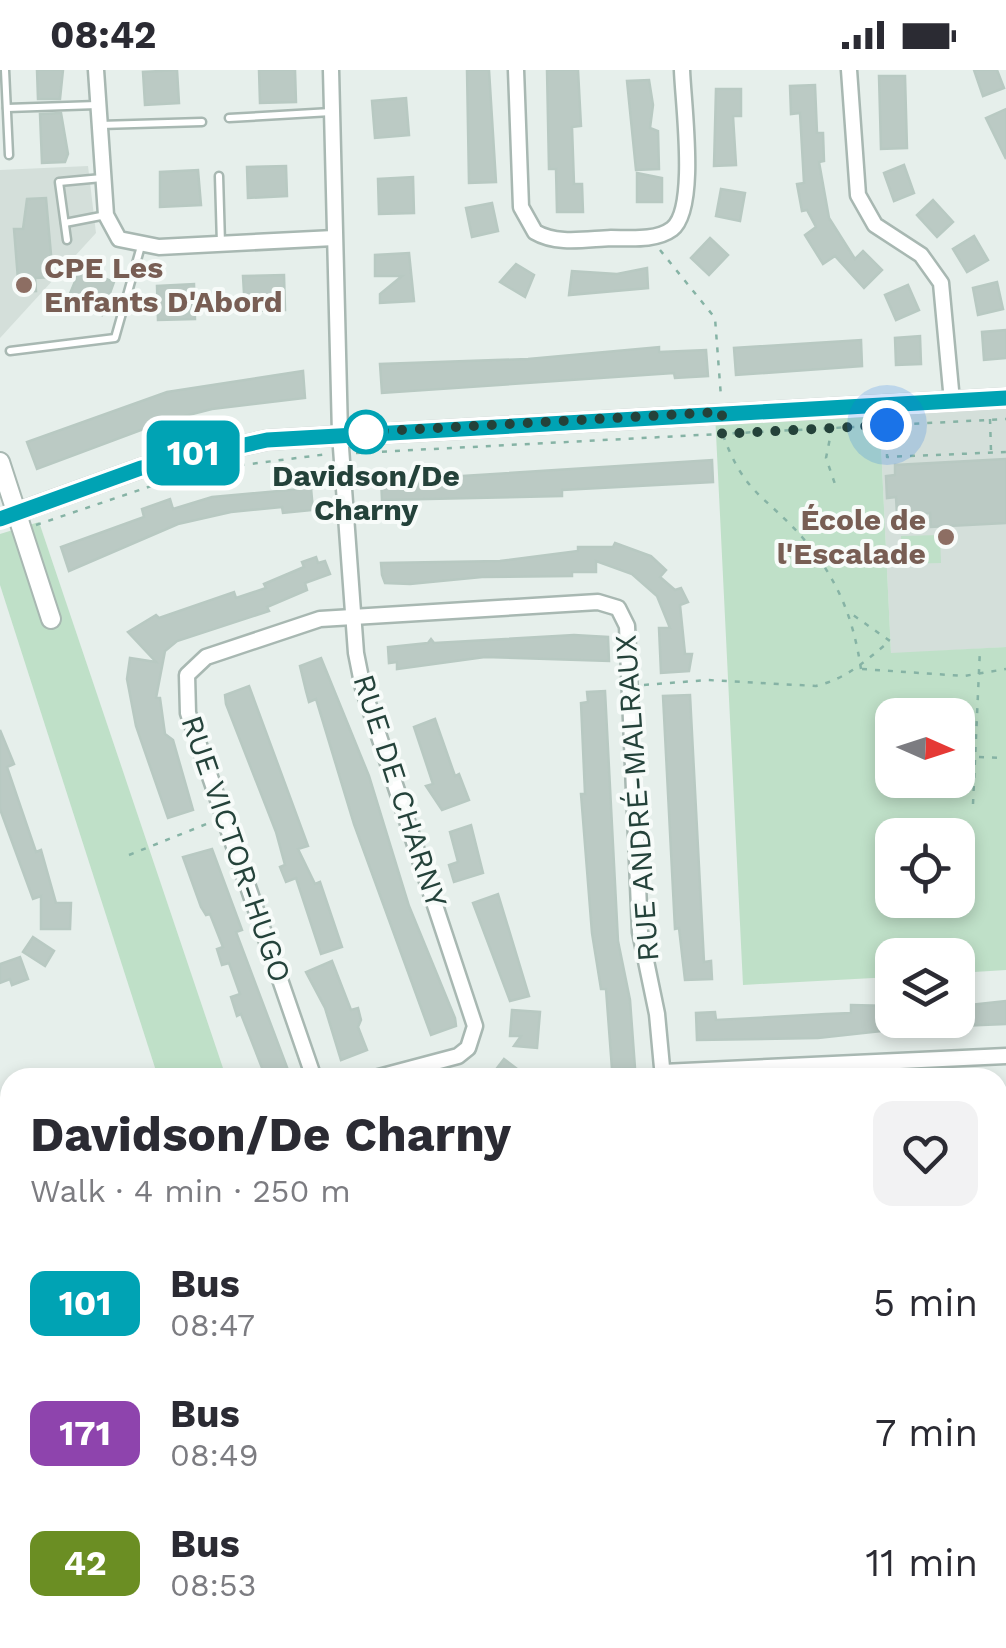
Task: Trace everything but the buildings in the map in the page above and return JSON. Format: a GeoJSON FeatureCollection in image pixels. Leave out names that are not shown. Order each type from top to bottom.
{"type":"FeatureCollection","features":[{"type":"Feature","properties":{"kind":"street"},"geometry":{"type":"LineString","coordinates":[[96,70],[106,215],[119,238],[142,245],[334,238]]}},
{"type":"Feature","properties":{"kind":"street","name":"RUE DE CHARNY"},"geometry":{"type":"LineString","coordinates":[[332,70],[340,434],[352,616],[363,688],[475,1026],[468,1048],[458,1056],[412,1068]]}},
{"type":"Feature","properties":{"kind":"street"},"geometry":{"type":"LineString","coordinates":[[516,70],[521,207],[526,222],[546,238],[650,237],[671,230],[685,210],[682,70]]}},
{"type":"Feature","properties":{"kind":"street"},"geometry":{"type":"LineString","coordinates":[[849,70],[858,195],[875,225],[921,255],[942,283],[952,401]]}},
{"type":"Feature","properties":{"kind":"street"},"geometry":{"type":"LineString","coordinates":[[8,516],[199,452],[340,434],[998,398]]}},
{"type":"Feature","properties":{"kind":"street"},"geometry":{"type":"LineString","coordinates":[[0,462],[8,516],[51,618]]}},
{"type":"Feature","properties":{"kind":"street","name":"RUE ANDRÉ-MALRAUX"},"geometry":{"type":"LineString","coordinates":[[352,616],[610,603],[618,608],[627,626],[640,932],[662,1068]]}},
{"type":"Feature","properties":{"kind":"street","name":"RUE VICTOR-HUGO"},"geometry":{"type":"LineString","coordinates":[[311,1068],[188,714],[187,675],[206,657],[320,619],[352,616]]}},
{"type":"Feature","properties":{"kind":"street"},"geometry":{"type":"LineString","coordinates":[[878,1068],[1006,1056]]}},
{"type":"Feature","properties":{"kind":"lane"},"geometry":{"type":"LineString","coordinates":[[5,70],[9,155]]}},
{"type":"Feature","properties":{"kind":"lane"},"geometry":{"type":"LineString","coordinates":[[7,108],[98,106]]}},
{"type":"Feature","properties":{"kind":"lane"},"geometry":{"type":"LineString","coordinates":[[229,118],[332,112]]}},
{"type":"Feature","properties":{"kind":"lane"},"geometry":{"type":"LineString","coordinates":[[100,125],[202,122]]}},
{"type":"Feature","properties":{"kind":"lane"},"geometry":{"type":"LineString","coordinates":[[219,176],[221,244]]}},
{"type":"Feature","properties":{"kind":"lane"},"geometry":{"type":"LineString","coordinates":[[67,240],[60,182],[104,178]]}},
{"type":"Feature","properties":{"kind":"lane"},"geometry":{"type":"LineString","coordinates":[[65,223],[106,215]]}},
{"type":"Feature","properties":{"kind":"lane"},"geometry":{"type":"LineString","coordinates":[[10,351],[115,338],[142,245]]}},
{"type":"Feature","properties":{"kind":"path"},"geometry":{"type":"LineString","coordinates":[[630,686],[707,680],[816,686],[860,668],[890,641],[852,614],[802,538],[744,482],[722,434],[715,318],[650,237]]}},
{"type":"Feature","properties":{"kind":"path"},"geometry":{"type":"LineString","coordinates":[[992,453],[990,419],[998,398]]}},
{"type":"Feature","properties":{"kind":"path"},"geometry":{"type":"LineString","coordinates":[[886,404],[887,457],[1006,452]]}},
{"type":"Feature","properties":{"kind":"path"},"geometry":{"type":"LineString","coordinates":[[216,468],[342,454],[1006,418]]}},
{"type":"Feature","properties":{"kind":"path"},"geometry":{"type":"LineString","coordinates":[[832,428],[826,458],[836,488]]}},
{"type":"Feature","properties":{"kind":"path"},"geometry":{"type":"LineString","coordinates":[[34,526],[185,476]]}},
{"type":"Feature","properties":{"kind":"path"},"geometry":{"type":"LineString","coordinates":[[852,614],[860,668]]}},
{"type":"Feature","properties":{"kind":"path"},"geometry":{"type":"LineString","coordinates":[[973,804],[982,674],[980,648]]}},
{"type":"Feature","properties":{"kind":"path"},"geometry":{"type":"LineString","coordinates":[[860,668],[930,675],[1006,670]]}},
{"type":"Feature","properties":{"kind":"path"},"geometry":{"type":"LineString","coordinates":[[976,756],[1003,758]]}},
{"type":"Feature","properties":{"kind":"path"},"geometry":{"type":"LineString","coordinates":[[129,855],[224,816]]}},
{"type":"Feature","properties":{"kind":"shaded area","name":"CPE Les Enfants D'Abord"},"geometry":{"type":"Polygon","coordinates":[[[88,166],[96,233],[0,338],[0,170],[88,166]]]}},
{"type":"Feature","properties":{"kind":"shaded area","name":"École de l'Escalade"},"geometry":{"type":"Polygon","coordinates":[[[1006,398],[1006,647],[891,654],[879,404],[1006,398]]]}},
{"type":"Feature","properties":{"kind":"green space"},"geometry":{"type":"Polygon","coordinates":[[[879,404],[891,653],[1006,647],[1006,970],[975,972],[975,938],[875,938],[875,978],[743,985],[715,413],[879,404]]]}},
{"type":"Feature","properties":{"kind":"green space"},"geometry":{"type":"Polygon","coordinates":[[[39,522],[223,1068],[155,1068],[0,585],[0,534],[39,522]]]}},
{"type":"Feature","properties":{"kind":"green space"},"geometry":{"type":"Polygon","coordinates":[[[940,535],[941,563],[902,564],[901,536],[940,535]]]}},
{"type":"Feature","properties":{"kind":"bus line","name":"101"},"geometry":{"type":"LineString","coordinates":[[0,519],[141,468],[199,452],[267,440],[1006,398]]}},
{"type":"Feature","properties":{"kind":"place","name":"CPE Les Enfants D'Abord"},"geometry":{"type":"Point","coordinates":[24,285]}},
{"type":"Feature","properties":{"kind":"place","name":"Davidson/De Charny"},"geometry":{"type":"Point","coordinates":[366,432]}},
{"type":"Feature","properties":{"kind":"place","name":"École de l'Escalade"},"geometry":{"type":"Point","coordinates":[946,537]}},
{"type":"Feature","properties":{"kind":"route"},"geometry":{"type":"LineString","coordinates":[[366,432],[722,412],[722,434],[887,425]]}}]}
